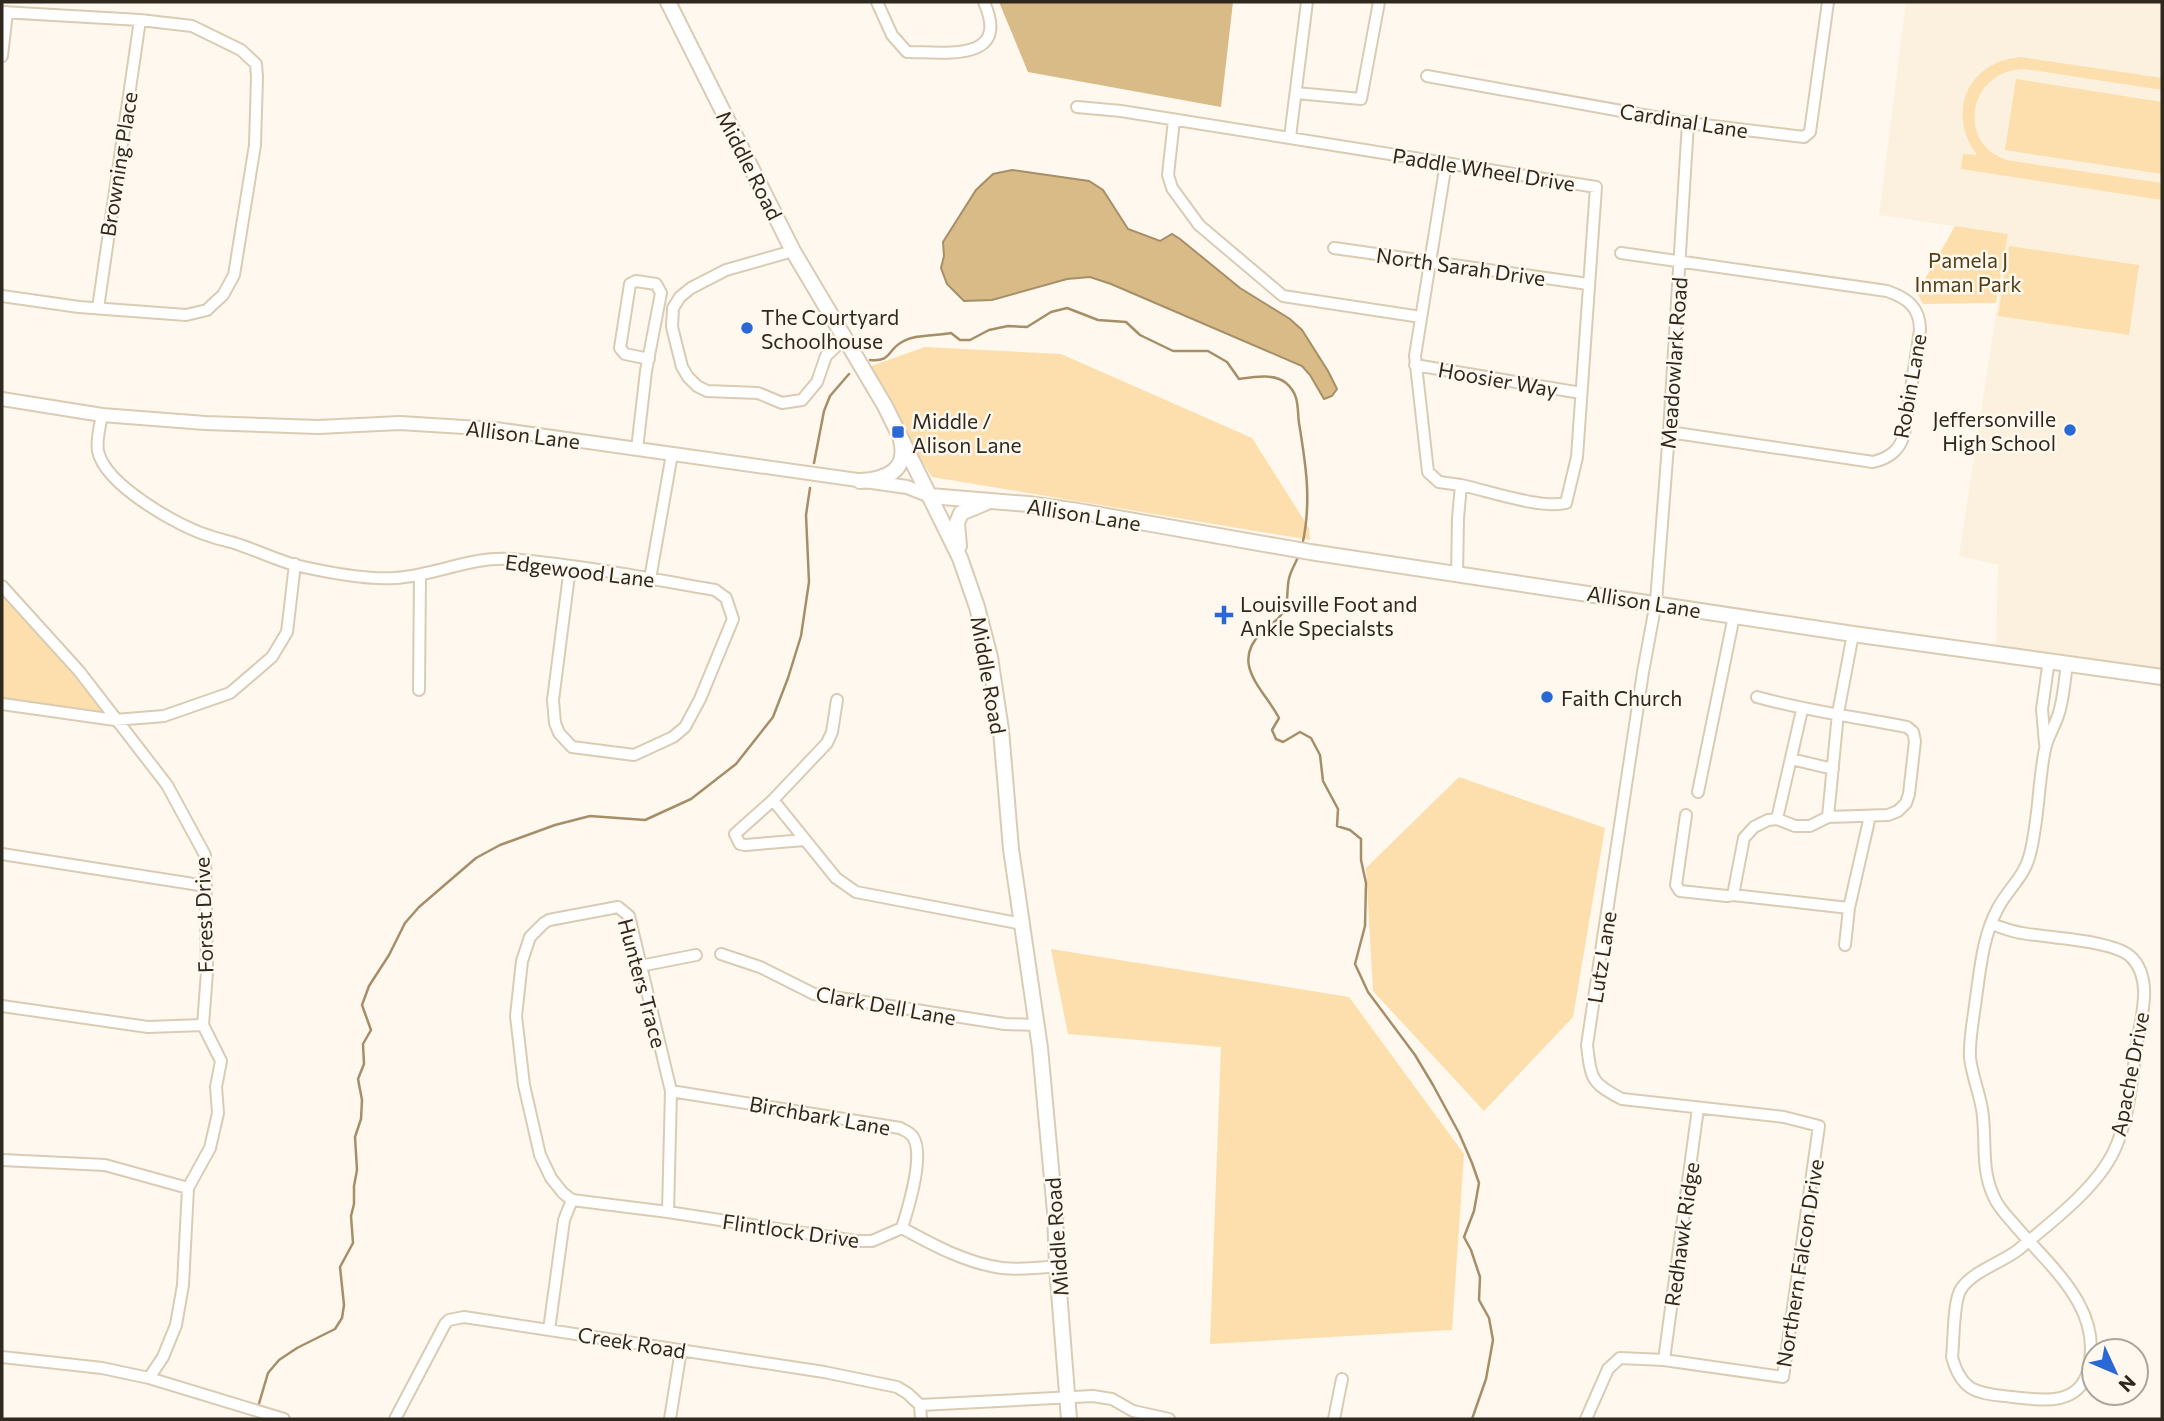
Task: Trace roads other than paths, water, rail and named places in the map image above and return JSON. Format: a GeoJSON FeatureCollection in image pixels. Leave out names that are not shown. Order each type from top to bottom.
{"type":"FeatureCollection","features":[{"type":"Feature","properties":{"kind":"main road","name":"Middle Road"},"geometry":{"type":"LineString","coordinates":[[668,2],[793,251],[900,435],[960,558],[977,607],[990,657],[1001,730],[1011,849],[1036,1025],[1055,1212],[1069,1419]]}},
{"type":"Feature","properties":{"kind":"main road"},"geometry":{"type":"LineString","coordinates":[[860,481],[878,480],[890,475],[900,464],[903,447],[900,435]]}},
{"type":"Feature","properties":{"kind":"main road","name":"Allison Lane"},"geometry":{"type":"LineString","coordinates":[[930,496],[1028,504],[1310,552],[1656,602],[1853,634],[2162,677]]}},
{"type":"Feature","properties":{"kind":"main road"},"geometry":{"type":"LineString","coordinates":[[960,558],[957,523],[961,513],[987,502]]}},
{"type":"Feature","properties":{"kind":"street"},"geometry":{"type":"LineString","coordinates":[[877,2],[892,35],[907,52],[964,52],[985,42],[989,36],[992,26],[984,2]]}},
{"type":"Feature","properties":{"kind":"street"},"geometry":{"type":"LineString","coordinates":[[1290,137],[1307,2]]}},
{"type":"Feature","properties":{"kind":"street"},"geometry":{"type":"LineString","coordinates":[[1296,93],[1361,99],[1379,2]]}},
{"type":"Feature","properties":{"kind":"street","name":"Cardinal Lane"},"geometry":{"type":"LineString","coordinates":[[1427,76],[1688,123],[1799,137],[1811,132],[1827,2]]}},
{"type":"Feature","properties":{"kind":"street"},"geometry":{"type":"LineString","coordinates":[[2,56],[4,12],[140,20],[192,26],[205,31],[241,50],[252,59],[256,64],[257,77],[255,145],[234,275],[222,295],[207,310],[186,315],[2,296]]}},
{"type":"Feature","properties":{"kind":"street","name":"Browning Place"},"geometry":{"type":"LineString","coordinates":[[98,308],[140,20]]}},
{"type":"Feature","properties":{"kind":"street","name":"Paddle Wheel Drive"},"geometry":{"type":"LineString","coordinates":[[1077,107],[1121,111],[1290,137],[1595,187],[1577,457],[1566,503],[1542,504],[1461,485]]}},
{"type":"Feature","properties":{"kind":"street"},"geometry":{"type":"LineString","coordinates":[[1174,120],[1168,176],[1172,188],[1199,225],[1283,296],[1421,317]]}},
{"type":"Feature","properties":{"kind":"street","name":"Meadowlark Road"},"geometry":{"type":"LineString","coordinates":[[1656,602],[1688,123]]}},
{"type":"Feature","properties":{"kind":"street"},"geometry":{"type":"LineString","coordinates":[[1446,163],[1415,365],[1428,472],[1439,482],[1461,485],[1457,574]]}},
{"type":"Feature","properties":{"kind":"street","name":"North Sarah Drive"},"geometry":{"type":"LineString","coordinates":[[1334,248],[1588,284]]}},
{"type":"Feature","properties":{"kind":"street"},"geometry":{"type":"LineString","coordinates":[[793,251],[726,270],[681,297],[673,309],[672,327],[682,367],[688,377],[707,391],[758,393],[782,403],[802,400],[817,382],[827,356],[845,338]]}},
{"type":"Feature","properties":{"kind":"street","name":"Robin Lane"},"geometry":{"type":"LineString","coordinates":[[1621,253],[1887,291],[1908,300],[1918,315],[1920,330],[1904,435],[1897,450],[1884,459],[1873,462],[1669,432]]}},
{"type":"Feature","properties":{"kind":"street"},"geometry":{"type":"LineString","coordinates":[[637,449],[661,290],[656,284],[636,281],[630,284],[620,348],[625,354],[649,359]]}},
{"type":"Feature","properties":{"kind":"street","name":"Hoosier Way"},"geometry":{"type":"LineString","coordinates":[[1415,365],[1581,393]]}},
{"type":"Feature","properties":{"kind":"street","name":"Allison Lane"},"geometry":{"type":"LineString","coordinates":[[2,399],[102,415],[205,423],[318,427],[433,424],[496,429],[907,487],[930,496]]}},
{"type":"Feature","properties":{"kind":"street","name":"Edgewood Lane"},"geometry":{"type":"LineString","coordinates":[[102,415],[98,451],[104,465],[127,489],[146,503],[208,536],[295,565],[368,577],[394,578],[420,575],[485,559],[508,559],[570,567],[715,590],[726,598],[733,619],[700,699],[685,727],[673,737],[634,755],[572,747],[559,733],[555,723],[553,700],[570,567]]}},
{"type":"Feature","properties":{"kind":"street"},"geometry":{"type":"LineString","coordinates":[[650,579],[672,454]]}},
{"type":"Feature","properties":{"kind":"street"},"geometry":{"type":"LineString","coordinates":[[2,704],[115,719],[164,716],[230,693],[272,657],[287,632],[295,565]]}},
{"type":"Feature","properties":{"kind":"street"},"geometry":{"type":"LineString","coordinates":[[419,690],[420,575]]}},
{"type":"Feature","properties":{"kind":"street","name":"Forest Drive"},"geometry":{"type":"LineString","coordinates":[[2,586],[79,671],[167,785],[205,855],[207,972],[203,1025]]}},
{"type":"Feature","properties":{"kind":"street","name":"Lutz Lane"},"geometry":{"type":"LineString","coordinates":[[1656,602],[1587,1045],[1591,1077],[1604,1090],[1622,1100],[1784,1117],[1819,1126]]}},
{"type":"Feature","properties":{"kind":"street"},"geometry":{"type":"LineString","coordinates":[[1698,792],[1734,616]]}},
{"type":"Feature","properties":{"kind":"street"},"geometry":{"type":"LineString","coordinates":[[1828,817],[1838,713],[1853,634]]}},
{"type":"Feature","properties":{"kind":"street"},"geometry":{"type":"LineString","coordinates":[[2046,747],[2042,709],[2049,660]]}},
{"type":"Feature","properties":{"kind":"street"},"geometry":{"type":"LineString","coordinates":[[2028,1241],[1996,1202],[1988,1182],[1983,1160],[1981,1107],[1970,1057],[1970,1040],[1983,949],[1991,924],[1997,909],[2017,883],[2030,854],[2046,747],[2060,710],[2067,662]]}},
{"type":"Feature","properties":{"kind":"street"},"geometry":{"type":"LineString","coordinates":[[1733,895],[1744,838],[1755,827],[1768,820],[1777,819],[1795,826],[1810,827],[1828,817],[1888,815],[1898,811],[1906,803],[1915,741],[1913,732],[1907,727],[1838,713],[1802,710],[1756,697]]}},
{"type":"Feature","properties":{"kind":"street"},"geometry":{"type":"LineString","coordinates":[[805,840],[746,845],[740,844],[736,839],[736,831],[773,800],[827,743],[837,700]]}},
{"type":"Feature","properties":{"kind":"street"},"geometry":{"type":"LineString","coordinates":[[1777,819],[1802,710]]}},
{"type":"Feature","properties":{"kind":"street"},"geometry":{"type":"LineString","coordinates":[[1791,759],[1833,768]]}},
{"type":"Feature","properties":{"kind":"street"},"geometry":{"type":"LineString","coordinates":[[773,800],[835,877],[856,892],[1023,924]]}},
{"type":"Feature","properties":{"kind":"street"},"geometry":{"type":"LineString","coordinates":[[1686,815],[1676,885],[1680,891],[1849,908]]}},
{"type":"Feature","properties":{"kind":"street"},"geometry":{"type":"LineString","coordinates":[[1845,945],[1849,908],[1870,816]]}},
{"type":"Feature","properties":{"kind":"street"},"geometry":{"type":"LineString","coordinates":[[2,854],[206,886]]}},
{"type":"Feature","properties":{"kind":"street","name":"Hunters Trace"},"geometry":{"type":"LineString","coordinates":[[572,1199],[563,1193],[551,1178],[540,1155],[524,1085],[516,1016],[522,961],[530,937],[549,920],[618,907],[629,916],[671,1091],[668,1212]]}},
{"type":"Feature","properties":{"kind":"street","name":"Apache Drive"},"geometry":{"type":"LineString","coordinates":[[1991,924],[2019,933],[2098,944],[2120,950],[2137,964],[2143,974],[2144,987],[2128,1098],[2114,1150],[2102,1171],[2088,1188],[2028,1241],[2001,1263],[1967,1282],[1958,1294],[1952,1357],[1958,1374],[1971,1388],[1988,1394],[2047,1401],[2063,1398],[2075,1391],[2084,1381],[2089,1369],[2089,1332],[2083,1311],[2065,1281],[2028,1241]]}},
{"type":"Feature","properties":{"kind":"street","name":"Clark Dell Lane"},"geometry":{"type":"LineString","coordinates":[[721,954],[743,960],[814,994],[1005,1024],[1036,1025]]}},
{"type":"Feature","properties":{"kind":"street"},"geometry":{"type":"LineString","coordinates":[[640,966],[696,955]]}},
{"type":"Feature","properties":{"kind":"street"},"geometry":{"type":"LineString","coordinates":[[2,1006],[148,1027],[203,1025],[221,1061],[216,1087],[218,1113],[210,1148],[188,1188],[183,1284],[176,1325],[163,1357],[149,1378]]}},
{"type":"Feature","properties":{"kind":"street","name":"Birchbark Lane"},"geometry":{"type":"LineString","coordinates":[[671,1091],[900,1128],[912,1134],[916,1140],[915,1184],[902,1228]]}},
{"type":"Feature","properties":{"kind":"street","name":"Redhawk Ridge"},"geometry":{"type":"LineString","coordinates":[[1664,1360],[1698,1108]]}},
{"type":"Feature","properties":{"kind":"street","name":"Northern Falcon Drive"},"geometry":{"type":"LineString","coordinates":[[1586,1419],[1608,1368],[1620,1358],[1664,1360],[1783,1377],[1819,1126]]}},
{"type":"Feature","properties":{"kind":"street"},"geometry":{"type":"LineString","coordinates":[[2,1160],[105,1165],[188,1188]]}},
{"type":"Feature","properties":{"kind":"street"},"geometry":{"type":"LineString","coordinates":[[549,1329],[564,1220],[572,1199]]}},
{"type":"Feature","properties":{"kind":"street","name":"Flintlock Drive"},"geometry":{"type":"LineString","coordinates":[[572,1199],[856,1241],[872,1241],[902,1228]]}},
{"type":"Feature","properties":{"kind":"street"},"geometry":{"type":"LineString","coordinates":[[902,1228],[940,1249],[985,1264],[1021,1269],[1057,1266]]}},
{"type":"Feature","properties":{"kind":"street","name":"Creek Road"},"geometry":{"type":"LineString","coordinates":[[395,1419],[445,1324],[449,1320],[464,1317],[824,1372],[897,1387],[907,1392],[920,1405]]}},
{"type":"Feature","properties":{"kind":"street"},"geometry":{"type":"LineString","coordinates":[[670,1419],[681,1350]]}},
{"type":"Feature","properties":{"kind":"street"},"geometry":{"type":"LineString","coordinates":[[2,1357],[102,1368],[149,1378],[281,1418]]}},
{"type":"Feature","properties":{"kind":"street"},"geometry":{"type":"LineString","coordinates":[[1334,1419],[1342,1379]]}},
{"type":"Feature","properties":{"kind":"street"},"geometry":{"type":"LineString","coordinates":[[921,1419],[920,1405],[1093,1396],[1112,1399],[1133,1412],[1170,1419]]}},
{"type":"Feature","properties":{"kind":"waterway"},"geometry":{"type":"LineString","coordinates":[[870,360],[886,357],[907,339],[951,333],[960,340],[970,340],[989,330],[1008,326],[1027,327],[1051,312],[1067,308],[1098,320],[1126,322],[1140,335],[1173,351],[1208,351],[1227,362],[1239,379],[1263,376],[1281,380],[1296,397],[1304,454],[1307,515],[1302,546]]}},
{"type":"Feature","properties":{"kind":"waterway"},"geometry":{"type":"LineString","coordinates":[[814,463],[824,411],[830,396],[849,374]]}},
{"type":"Feature","properties":{"kind":"waterway"},"geometry":{"type":"LineString","coordinates":[[258,1407],[268,1373],[279,1360],[335,1329],[342,1318],[344,1305],[340,1267],[353,1243],[351,1216],[357,1170],[355,1137],[361,1119],[362,1100],[358,1079],[364,1064],[363,1044],[371,1030],[362,1005],[369,986],[405,923],[419,907],[476,858],[500,845],[555,825],[590,816],[645,820],[691,799],[736,764],[773,717],[801,636],[809,582],[806,515],[810,488]]}},
{"type":"Feature","properties":{"kind":"waterway"},"geometry":{"type":"LineString","coordinates":[[1299,555],[1289,579],[1285,608],[1253,644],[1249,666],[1252,676],[1279,718],[1272,730],[1276,739],[1283,742],[1300,732],[1311,738],[1320,755],[1323,781],[1338,809],[1337,826],[1350,830],[1361,839],[1361,860],[1366,883],[1365,926],[1355,964],[1368,992],[1415,1055],[1433,1085],[1459,1133],[1479,1183],[1474,1211],[1464,1237],[1480,1277],[1479,1300],[1489,1318],[1493,1340],[1486,1379],[1472,1419]]}},
{"type":"Feature","properties":{"kind":"place","name":"The Courtyard Schoolhouse"},"geometry":{"type":"Point","coordinates":[747,328]}},
{"type":"Feature","properties":{"kind":"place","name":"Jeffersonville High School"},"geometry":{"type":"Point","coordinates":[2070,430]}},
{"type":"Feature","properties":{"kind":"place","name":"Middle / Alison Lane"},"geometry":{"type":"Point","coordinates":[898,432]}},
{"type":"Feature","properties":{"kind":"place","name":"Louisville Foot and Ankle Specialsts"},"geometry":{"type":"Point","coordinates":[1224,615]}},
{"type":"Feature","properties":{"kind":"place","name":"Faith Church"},"geometry":{"type":"Point","coordinates":[1547,697]}},
{"type":"Feature","properties":{"kind":"park label","name":"Pamela J Inman Park"},"geometry":{"type":"Point","coordinates":[1968,271]}}]}
